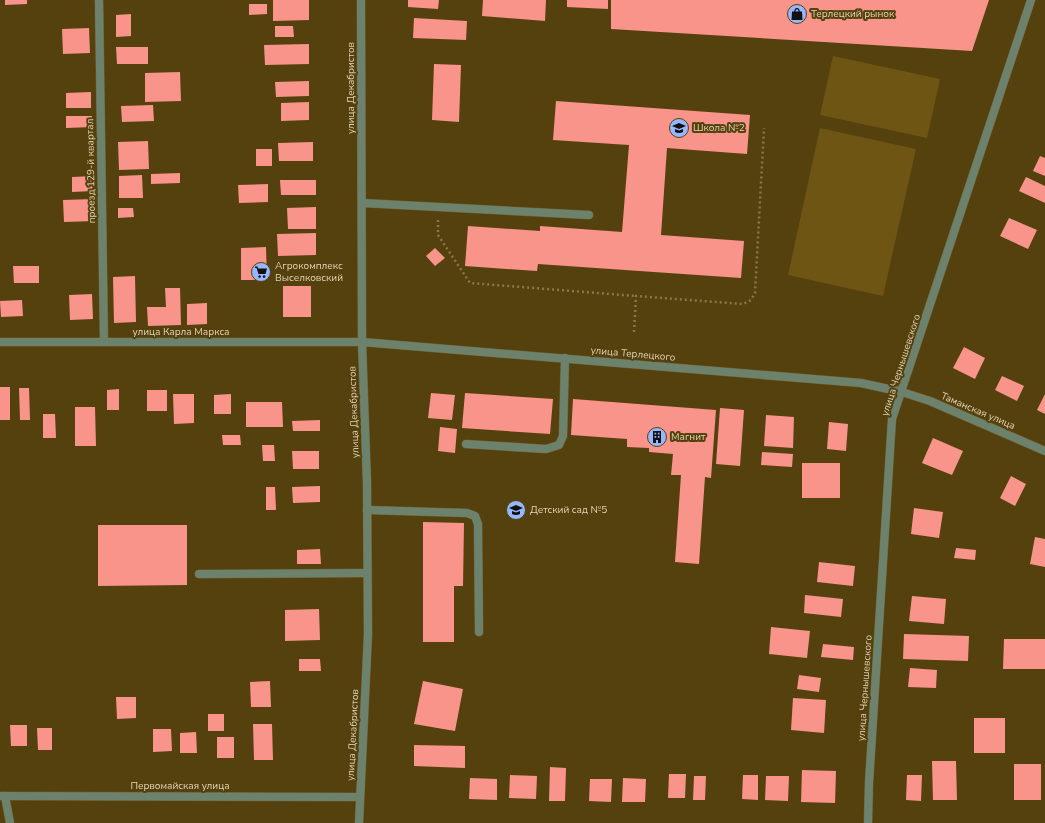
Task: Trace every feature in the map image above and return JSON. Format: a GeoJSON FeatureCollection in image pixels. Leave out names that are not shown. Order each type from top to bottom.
{"type":"FeatureCollection","features":[{"type":"Feature","properties":{"kind":"street","name":"проезд 129-й квартал"},"geometry":{"type":"LineString","coordinates":[[99,0],[104,342]]}},
{"type":"Feature","properties":{"kind":"street","name":"улица Декабристов"},"geometry":{"type":"LineString","coordinates":[[359,823],[359,797],[368,634],[367,510],[362,342],[361,0]]}},
{"type":"Feature","properties":{"kind":"street","name":"улица Чернышевского"},"geometry":{"type":"LineString","coordinates":[[868,823],[869,783],[892,419],[1030,0]]}},
{"type":"Feature","properties":{"kind":"street"},"geometry":{"type":"LineString","coordinates":[[362,203],[589,215]]}},
{"type":"Feature","properties":{"kind":"street","name":"улица Карла Маркса"},"geometry":{"type":"LineString","coordinates":[[0,342],[362,342]]}},
{"type":"Feature","properties":{"kind":"street","name":"улица Терлецкого"},"geometry":{"type":"LineString","coordinates":[[362,342],[861,383],[902,392]]}},
{"type":"Feature","properties":{"kind":"street"},"geometry":{"type":"LineString","coordinates":[[466,444],[546,449],[559,445],[563,436],[565,358]]}},
{"type":"Feature","properties":{"kind":"street","name":"Таманская улица"},"geometry":{"type":"LineString","coordinates":[[902,392],[930,401],[1045,451]]}},
{"type":"Feature","properties":{"kind":"street"},"geometry":{"type":"LineString","coordinates":[[367,510],[467,514],[475,516],[478,524],[478,632]]}},
{"type":"Feature","properties":{"kind":"street"},"geometry":{"type":"LineString","coordinates":[[198,574],[367,573]]}},
{"type":"Feature","properties":{"kind":"street"},"geometry":{"type":"LineString","coordinates":[[2,796],[10,823]]}},
{"type":"Feature","properties":{"kind":"street","name":"Первомайская улица"},"geometry":{"type":"LineString","coordinates":[[2,796],[359,797]]}},
{"type":"Feature","properties":{"kind":"path"},"geometry":{"type":"LineString","coordinates":[[438,206],[438,235],[470,283],[743,304],[751,300],[754,293],[764,128]]}},
{"type":"Feature","properties":{"kind":"path"},"geometry":{"type":"LineString","coordinates":[[634,332],[636,296]]}},
{"type":"Feature","properties":{"kind":"shaded area"},"geometry":{"type":"Polygon","coordinates":[[[833,56],[940,79],[927,138],[820,115],[833,56]]]}},
{"type":"Feature","properties":{"kind":"shaded area"},"geometry":{"type":"Polygon","coordinates":[[[820,128],[916,149],[883,296],[788,275],[820,128]]]}},
{"type":"Feature","properties":{"kind":"building"},"geometry":{"type":"Polygon","coordinates":[[[5,0],[27,0],[27,4],[5,5],[5,0]]]}},
{"type":"Feature","properties":{"kind":"building"},"geometry":{"type":"Polygon","coordinates":[[[273,0],[309,0],[309,20],[273,21],[273,0]]]}},
{"type":"Feature","properties":{"kind":"building"},"geometry":{"type":"Polygon","coordinates":[[[408,0],[439,0],[438,9],[408,7],[408,0]]]}},
{"type":"Feature","properties":{"kind":"building"},"geometry":{"type":"Polygon","coordinates":[[[483,0],[546,0],[545,21],[482,16],[483,0]]]}},
{"type":"Feature","properties":{"kind":"building"},"geometry":{"type":"Polygon","coordinates":[[[567,0],[608,0],[608,9],[567,7],[567,0]]]}},
{"type":"Feature","properties":{"kind":"building","name":"Терлецкий рынок"},"geometry":{"type":"Polygon","coordinates":[[[611,0],[989,0],[972,51],[611,29],[611,0]]]}},
{"type":"Feature","properties":{"kind":"building"},"geometry":{"type":"Polygon","coordinates":[[[249,4],[267,4],[267,14],[249,15],[249,4]]]}},
{"type":"Feature","properties":{"kind":"building"},"geometry":{"type":"Polygon","coordinates":[[[131,14],[131,36],[116,37],[116,15],[131,14]]]}},
{"type":"Feature","properties":{"kind":"building"},"geometry":{"type":"Polygon","coordinates":[[[414,18],[467,21],[466,40],[413,38],[414,18]]]}},
{"type":"Feature","properties":{"kind":"building"},"geometry":{"type":"Polygon","coordinates":[[[275,26],[293,26],[294,37],[275,37],[275,26]]]}},
{"type":"Feature","properties":{"kind":"building"},"geometry":{"type":"Polygon","coordinates":[[[89,28],[90,53],[63,54],[62,29],[89,28]]]}},
{"type":"Feature","properties":{"kind":"building"},"geometry":{"type":"Polygon","coordinates":[[[309,44],[309,64],[265,65],[264,45],[309,44]]]}},
{"type":"Feature","properties":{"kind":"building"},"geometry":{"type":"Polygon","coordinates":[[[116,47],[148,47],[148,64],[117,64],[116,47]]]}},
{"type":"Feature","properties":{"kind":"building"},"geometry":{"type":"Polygon","coordinates":[[[434,64],[461,65],[459,122],[432,120],[434,64]]]}},
{"type":"Feature","properties":{"kind":"building"},"geometry":{"type":"Polygon","coordinates":[[[180,72],[181,101],[145,102],[145,73],[180,72]]]}},
{"type":"Feature","properties":{"kind":"building"},"geometry":{"type":"Polygon","coordinates":[[[309,81],[309,96],[276,97],[275,82],[309,81]]]}},
{"type":"Feature","properties":{"kind":"building"},"geometry":{"type":"Polygon","coordinates":[[[91,92],[91,108],[66,108],[66,93],[91,92]]]}},
{"type":"Feature","properties":{"kind":"building"},"geometry":{"type":"Polygon","coordinates":[[[556,101],[750,115],[747,154],[667,148],[661,235],[744,241],[741,278],[538,264],[537,271],[465,266],[468,226],[540,231],[540,226],[622,232],[629,145],[553,140],[556,101]]]}},
{"type":"Feature","properties":{"kind":"building"},"geometry":{"type":"Polygon","coordinates":[[[309,102],[309,120],[281,121],[281,103],[309,102]]]}},
{"type":"Feature","properties":{"kind":"building"},"geometry":{"type":"Polygon","coordinates":[[[153,105],[154,121],[122,122],[121,106],[153,105]]]}},
{"type":"Feature","properties":{"kind":"building"},"geometry":{"type":"Polygon","coordinates":[[[66,116],[92,116],[93,127],[66,128],[66,116]]]}},
{"type":"Feature","properties":{"kind":"building"},"geometry":{"type":"Polygon","coordinates":[[[148,141],[149,169],[119,170],[118,142],[148,141]]]}},
{"type":"Feature","properties":{"kind":"building"},"geometry":{"type":"Polygon","coordinates":[[[313,142],[313,161],[279,161],[278,143],[313,142]]]}},
{"type":"Feature","properties":{"kind":"building"},"geometry":{"type":"Polygon","coordinates":[[[256,149],[272,149],[272,166],[256,166],[256,149]]]}},
{"type":"Feature","properties":{"kind":"building"},"geometry":{"type":"Polygon","coordinates":[[[1040,156],[1045,158],[1045,176],[1033,171],[1040,156]]]}},
{"type":"Feature","properties":{"kind":"building"},"geometry":{"type":"Polygon","coordinates":[[[180,173],[180,183],[151,184],[151,174],[180,173]]]}},
{"type":"Feature","properties":{"kind":"building"},"geometry":{"type":"Polygon","coordinates":[[[142,175],[143,198],[119,198],[119,176],[142,175]]]}},
{"type":"Feature","properties":{"kind":"building"},"geometry":{"type":"Polygon","coordinates":[[[93,176],[93,191],[72,192],[72,177],[93,176]]]}},
{"type":"Feature","properties":{"kind":"building"},"geometry":{"type":"Polygon","coordinates":[[[1026,177],[1045,186],[1045,203],[1019,191],[1026,177]]]}},
{"type":"Feature","properties":{"kind":"building"},"geometry":{"type":"Polygon","coordinates":[[[280,180],[316,180],[316,195],[281,195],[280,180]]]}},
{"type":"Feature","properties":{"kind":"building"},"geometry":{"type":"Polygon","coordinates":[[[268,184],[268,202],[239,203],[238,185],[268,184]]]}},
{"type":"Feature","properties":{"kind":"building"},"geometry":{"type":"Polygon","coordinates":[[[94,199],[95,221],[64,222],[63,200],[94,199]]]}},
{"type":"Feature","properties":{"kind":"building"},"geometry":{"type":"Polygon","coordinates":[[[316,207],[316,229],[288,229],[287,208],[316,207]]]}},
{"type":"Feature","properties":{"kind":"building"},"geometry":{"type":"Polygon","coordinates":[[[118,208],[133,208],[134,217],[118,218],[118,208]]]}},
{"type":"Feature","properties":{"kind":"building"},"geometry":{"type":"Polygon","coordinates":[[[1009,218],[1037,230],[1028,249],[1000,236],[1009,218]]]}},
{"type":"Feature","properties":{"kind":"building"},"geometry":{"type":"Polygon","coordinates":[[[316,233],[316,255],[278,256],[277,234],[316,233]]]}},
{"type":"Feature","properties":{"kind":"building"},"geometry":{"type":"Polygon","coordinates":[[[266,247],[267,280],[241,280],[241,248],[266,247]]]}},
{"type":"Feature","properties":{"kind":"building"},"geometry":{"type":"Polygon","coordinates":[[[435,248],[445,258],[435,266],[426,256],[435,248]]]}},
{"type":"Feature","properties":{"kind":"building"},"geometry":{"type":"Polygon","coordinates":[[[13,266],[39,266],[39,283],[14,283],[13,266]]]}},
{"type":"Feature","properties":{"kind":"building"},"geometry":{"type":"Polygon","coordinates":[[[135,276],[136,322],[114,323],[113,277],[135,276]]]}},
{"type":"Feature","properties":{"kind":"building"},"geometry":{"type":"Polygon","coordinates":[[[283,286],[311,286],[311,317],[283,317],[283,286]]]}},
{"type":"Feature","properties":{"kind":"building"},"geometry":{"type":"Polygon","coordinates":[[[165,288],[180,288],[181,325],[148,326],[147,307],[166,307],[165,288]]]}},
{"type":"Feature","properties":{"kind":"building"},"geometry":{"type":"Polygon","coordinates":[[[92,294],[93,319],[70,320],[69,295],[92,294]]]}},
{"type":"Feature","properties":{"kind":"building"},"geometry":{"type":"Polygon","coordinates":[[[22,300],[23,316],[1,317],[0,301],[22,300]]]}},
{"type":"Feature","properties":{"kind":"building"},"geometry":{"type":"Polygon","coordinates":[[[207,303],[207,324],[187,325],[187,304],[207,303]]]}},
{"type":"Feature","properties":{"kind":"building"},"geometry":{"type":"Polygon","coordinates":[[[964,347],[985,358],[975,379],[953,368],[964,347]]]}},
{"type":"Feature","properties":{"kind":"building"},"geometry":{"type":"Polygon","coordinates":[[[1002,376],[1024,386],[1017,401],[995,390],[1002,376]]]}},
{"type":"Feature","properties":{"kind":"building"},"geometry":{"type":"Polygon","coordinates":[[[0,387],[10,387],[10,420],[0,420],[0,387]]]}},
{"type":"Feature","properties":{"kind":"building"},"geometry":{"type":"Polygon","coordinates":[[[19,388],[29,388],[30,420],[20,420],[19,388]]]}},
{"type":"Feature","properties":{"kind":"building"},"geometry":{"type":"Polygon","coordinates":[[[119,389],[119,410],[107,410],[107,390],[119,389]]]}},
{"type":"Feature","properties":{"kind":"building"},"geometry":{"type":"Polygon","coordinates":[[[147,390],[167,390],[167,411],[147,411],[147,390]]]}},
{"type":"Feature","properties":{"kind":"building"},"geometry":{"type":"Polygon","coordinates":[[[431,393],[455,395],[452,420],[428,418],[431,393]]]}},
{"type":"Feature","properties":{"kind":"building"},"geometry":{"type":"Polygon","coordinates":[[[465,393],[553,399],[550,434],[462,428],[465,393]]]}},
{"type":"Feature","properties":{"kind":"building"},"geometry":{"type":"Polygon","coordinates":[[[173,394],[194,394],[194,423],[174,424],[173,394]]]}},
{"type":"Feature","properties":{"kind":"building"},"geometry":{"type":"Polygon","coordinates":[[[231,394],[231,414],[214,414],[214,395],[231,394]]]}},
{"type":"Feature","properties":{"kind":"building"},"geometry":{"type":"Polygon","coordinates":[[[1045,394],[1045,414],[1037,410],[1045,394]]]}},
{"type":"Feature","properties":{"kind":"building","name":"Магнит"},"geometry":{"type":"Polygon","coordinates":[[[573,399],[716,410],[711,478],[705,477],[699,564],[675,562],[681,475],[671,475],[673,454],[649,452],[649,448],[627,447],[627,439],[571,435],[573,399]]]}},
{"type":"Feature","properties":{"kind":"building"},"geometry":{"type":"Polygon","coordinates":[[[246,402],[282,402],[283,427],[246,427],[246,402]]]}},
{"type":"Feature","properties":{"kind":"building"},"geometry":{"type":"Polygon","coordinates":[[[75,407],[95,407],[96,446],[75,446],[75,407]]]}},
{"type":"Feature","properties":{"kind":"building"},"geometry":{"type":"Polygon","coordinates":[[[720,408],[744,410],[740,466],[716,464],[720,408]]]}},
{"type":"Feature","properties":{"kind":"building"},"geometry":{"type":"Polygon","coordinates":[[[43,414],[55,414],[56,438],[43,438],[43,414]]]}},
{"type":"Feature","properties":{"kind":"building"},"geometry":{"type":"Polygon","coordinates":[[[766,415],[794,417],[793,448],[764,446],[766,415]]]}},
{"type":"Feature","properties":{"kind":"building"},"geometry":{"type":"Polygon","coordinates":[[[320,420],[320,431],[293,431],[292,421],[320,420]]]}},
{"type":"Feature","properties":{"kind":"building"},"geometry":{"type":"Polygon","coordinates":[[[829,422],[848,424],[846,451],[827,449],[829,422]]]}},
{"type":"Feature","properties":{"kind":"building"},"geometry":{"type":"Polygon","coordinates":[[[440,427],[457,429],[455,453],[438,451],[440,427]]]}},
{"type":"Feature","properties":{"kind":"building"},"geometry":{"type":"Polygon","coordinates":[[[222,435],[240,435],[241,445],[223,445],[222,435]]]}},
{"type":"Feature","properties":{"kind":"building"},"geometry":{"type":"Polygon","coordinates":[[[933,438],[963,451],[952,475],[922,463],[933,438]]]}},
{"type":"Feature","properties":{"kind":"building"},"geometry":{"type":"Polygon","coordinates":[[[262,445],[274,445],[275,461],[263,461],[262,445]]]}},
{"type":"Feature","properties":{"kind":"building"},"geometry":{"type":"Polygon","coordinates":[[[292,451],[319,451],[319,469],[293,469],[292,451]]]}},
{"type":"Feature","properties":{"kind":"building"},"geometry":{"type":"Polygon","coordinates":[[[762,452],[793,454],[792,467],[761,465],[762,452]]]}},
{"type":"Feature","properties":{"kind":"building"},"geometry":{"type":"Polygon","coordinates":[[[802,463],[840,463],[840,498],[802,498],[802,463]]]}},
{"type":"Feature","properties":{"kind":"building"},"geometry":{"type":"Polygon","coordinates":[[[1011,476],[1026,484],[1015,506],[1000,498],[1011,476]]]}},
{"type":"Feature","properties":{"kind":"building"},"geometry":{"type":"Polygon","coordinates":[[[320,486],[320,502],[293,503],[292,487],[320,486]]]}},
{"type":"Feature","properties":{"kind":"building"},"geometry":{"type":"Polygon","coordinates":[[[266,487],[275,487],[276,510],[266,510],[266,487]]]}},
{"type":"Feature","properties":{"kind":"building"},"geometry":{"type":"Polygon","coordinates":[[[914,508],[943,512],[939,538],[911,534],[914,508]]]}},
{"type":"Feature","properties":{"kind":"building"},"geometry":{"type":"Polygon","coordinates":[[[423,522],[464,523],[463,586],[454,586],[454,642],[423,642],[423,522]]]}},
{"type":"Feature","properties":{"kind":"building"},"geometry":{"type":"Polygon","coordinates":[[[98,525],[187,525],[187,585],[98,586],[98,525]]]}},
{"type":"Feature","properties":{"kind":"building"},"geometry":{"type":"Polygon","coordinates":[[[1035,537],[1045,539],[1045,567],[1030,564],[1035,537]]]}},
{"type":"Feature","properties":{"kind":"building"},"geometry":{"type":"Polygon","coordinates":[[[956,548],[976,550],[975,560],[954,558],[956,548]]]}},
{"type":"Feature","properties":{"kind":"building"},"geometry":{"type":"Polygon","coordinates":[[[320,549],[321,564],[297,564],[297,550],[320,549]]]}},
{"type":"Feature","properties":{"kind":"building"},"geometry":{"type":"Polygon","coordinates":[[[819,562],[855,566],[853,586],[817,582],[819,562]]]}},
{"type":"Feature","properties":{"kind":"building"},"geometry":{"type":"Polygon","coordinates":[[[805,595],[843,599],[841,617],[804,613],[805,595]]]}},
{"type":"Feature","properties":{"kind":"building"},"geometry":{"type":"Polygon","coordinates":[[[912,596],[946,599],[944,624],[909,621],[912,596]]]}},
{"type":"Feature","properties":{"kind":"building"},"geometry":{"type":"Polygon","coordinates":[[[319,609],[320,640],[285,641],[285,610],[319,609]]]}},
{"type":"Feature","properties":{"kind":"building"},"geometry":{"type":"Polygon","coordinates":[[[771,627],[810,631],[807,658],[769,654],[771,627]]]}},
{"type":"Feature","properties":{"kind":"building"},"geometry":{"type":"Polygon","coordinates":[[[904,634],[969,636],[968,661],[903,659],[904,634]]]}},
{"type":"Feature","properties":{"kind":"building"},"geometry":{"type":"Polygon","coordinates":[[[1004,639],[1045,639],[1045,669],[1003,669],[1004,639]]]}},
{"type":"Feature","properties":{"kind":"building"},"geometry":{"type":"Polygon","coordinates":[[[823,644],[854,647],[853,660],[821,657],[823,644]]]}},
{"type":"Feature","properties":{"kind":"building"},"geometry":{"type":"Polygon","coordinates":[[[299,659],[320,659],[321,671],[299,671],[299,659]]]}},
{"type":"Feature","properties":{"kind":"building"},"geometry":{"type":"Polygon","coordinates":[[[910,668],[937,670],[936,688],[908,687],[910,668]]]}},
{"type":"Feature","properties":{"kind":"building"},"geometry":{"type":"Polygon","coordinates":[[[799,675],[821,678],[819,692],[797,689],[799,675]]]}},
{"type":"Feature","properties":{"kind":"building"},"geometry":{"type":"Polygon","coordinates":[[[270,681],[271,707],[251,707],[250,682],[270,681]]]}},
{"type":"Feature","properties":{"kind":"building"},"geometry":{"type":"Polygon","coordinates":[[[423,681],[463,689],[455,731],[414,724],[423,681]]]}},
{"type":"Feature","properties":{"kind":"building"},"geometry":{"type":"Polygon","coordinates":[[[116,697],[136,697],[136,718],[117,719],[116,697]]]}},
{"type":"Feature","properties":{"kind":"building"},"geometry":{"type":"Polygon","coordinates":[[[793,698],[826,700],[824,733],[791,730],[793,698]]]}},
{"type":"Feature","properties":{"kind":"building"},"geometry":{"type":"Polygon","coordinates":[[[208,714],[224,714],[224,731],[208,731],[208,714]]]}},
{"type":"Feature","properties":{"kind":"building"},"geometry":{"type":"Polygon","coordinates":[[[974,718],[1005,718],[1005,753],[974,753],[974,718]]]}},
{"type":"Feature","properties":{"kind":"building"},"geometry":{"type":"Polygon","coordinates":[[[253,724],[272,724],[273,760],[254,760],[253,724]]]}},
{"type":"Feature","properties":{"kind":"building"},"geometry":{"type":"Polygon","coordinates":[[[10,725],[27,725],[27,746],[11,746],[10,725]]]}},
{"type":"Feature","properties":{"kind":"building"},"geometry":{"type":"Polygon","coordinates":[[[37,728],[52,728],[52,750],[38,750],[37,728]]]}},
{"type":"Feature","properties":{"kind":"building"},"geometry":{"type":"Polygon","coordinates":[[[153,729],[171,729],[172,751],[153,752],[153,729]]]}},
{"type":"Feature","properties":{"kind":"building"},"geometry":{"type":"Polygon","coordinates":[[[196,732],[197,753],[180,753],[180,733],[196,732]]]}},
{"type":"Feature","properties":{"kind":"building"},"geometry":{"type":"Polygon","coordinates":[[[217,737],[234,737],[234,758],[217,758],[217,737]]]}},
{"type":"Feature","properties":{"kind":"building"},"geometry":{"type":"Polygon","coordinates":[[[414,745],[465,746],[465,768],[414,766],[414,745]]]}},
{"type":"Feature","properties":{"kind":"building"},"geometry":{"type":"Polygon","coordinates":[[[932,761],[956,761],[957,800],[933,800],[932,761]]]}},
{"type":"Feature","properties":{"kind":"building"},"geometry":{"type":"Polygon","coordinates":[[[1014,764],[1041,764],[1041,800],[1014,800],[1014,764]]]}},
{"type":"Feature","properties":{"kind":"building"},"geometry":{"type":"Polygon","coordinates":[[[550,767],[566,768],[565,801],[549,801],[550,767]]]}},
{"type":"Feature","properties":{"kind":"building"},"geometry":{"type":"Polygon","coordinates":[[[802,770],[836,771],[835,803],[801,802],[802,770]]]}},
{"type":"Feature","properties":{"kind":"building"},"geometry":{"type":"Polygon","coordinates":[[[669,774],[686,774],[685,798],[668,798],[669,774]]]}},
{"type":"Feature","properties":{"kind":"building"},"geometry":{"type":"Polygon","coordinates":[[[510,775],[537,776],[536,799],[509,798],[510,775]]]}},
{"type":"Feature","properties":{"kind":"building"},"geometry":{"type":"Polygon","coordinates":[[[743,775],[758,775],[758,800],[742,799],[743,775]]]}},
{"type":"Feature","properties":{"kind":"building"},"geometry":{"type":"Polygon","coordinates":[[[907,775],[922,775],[921,801],[906,800],[907,775]]]}},
{"type":"Feature","properties":{"kind":"building"},"geometry":{"type":"Polygon","coordinates":[[[694,776],[706,776],[705,800],[693,800],[694,776]]]}},
{"type":"Feature","properties":{"kind":"building"},"geometry":{"type":"Polygon","coordinates":[[[766,776],[789,776],[788,801],[765,800],[766,776]]]}},
{"type":"Feature","properties":{"kind":"building"},"geometry":{"type":"Polygon","coordinates":[[[470,778],[497,779],[497,800],[469,799],[470,778]]]}},
{"type":"Feature","properties":{"kind":"building"},"geometry":{"type":"Polygon","coordinates":[[[623,778],[646,779],[645,802],[622,802],[623,778]]]}},
{"type":"Feature","properties":{"kind":"building"},"geometry":{"type":"Polygon","coordinates":[[[590,779],[612,779],[611,802],[589,801],[590,779]]]}},
{"type":"Feature","properties":{"kind":"place","name":"Терлецкий рынок"},"geometry":{"type":"Point","coordinates":[797,14]}},
{"type":"Feature","properties":{"kind":"place","name":"Школа №2"},"geometry":{"type":"Point","coordinates":[679,128]}},
{"type":"Feature","properties":{"kind":"place","name":"Агрокомплекс Выселковский"},"geometry":{"type":"Point","coordinates":[261,272]}},
{"type":"Feature","properties":{"kind":"place","name":"Магнит"},"geometry":{"type":"Point","coordinates":[657,437]}},
{"type":"Feature","properties":{"kind":"place","name":"Детский сад №5"},"geometry":{"type":"Point","coordinates":[516,510]}}]}
